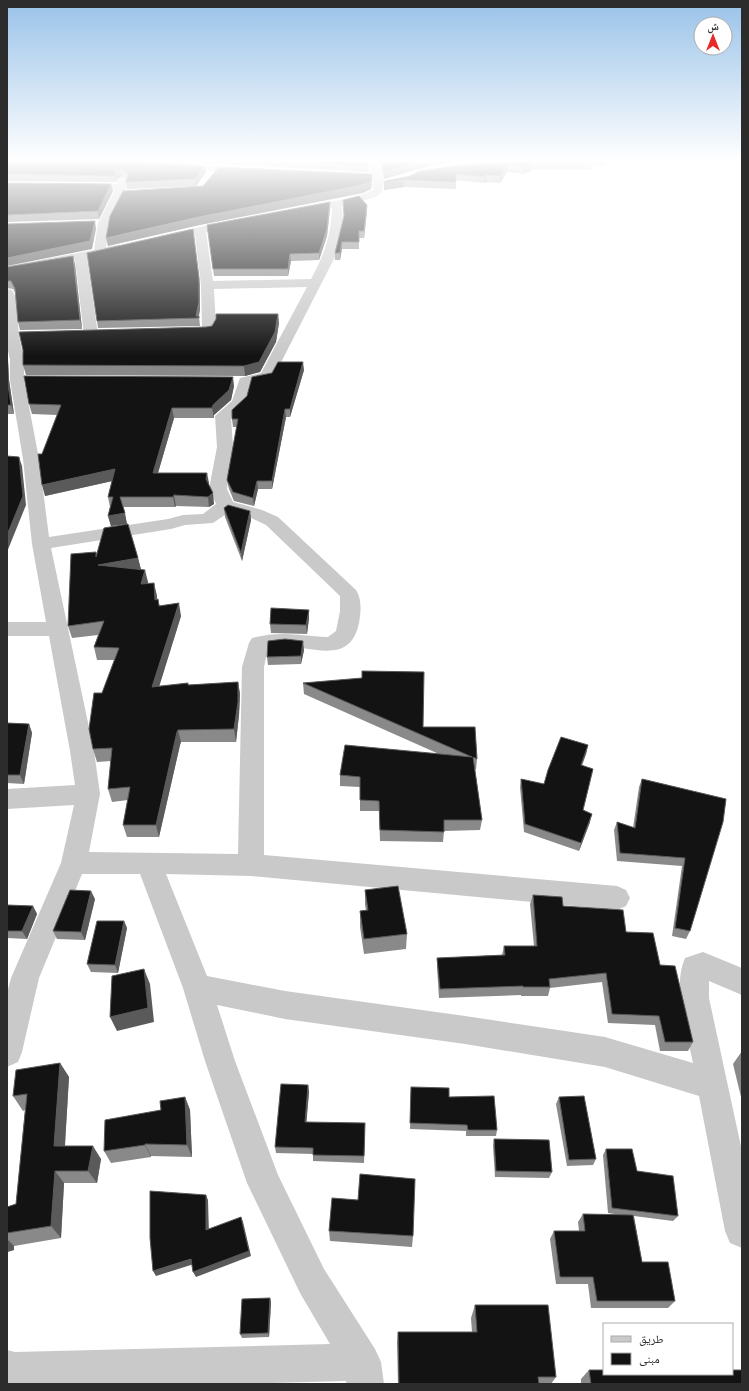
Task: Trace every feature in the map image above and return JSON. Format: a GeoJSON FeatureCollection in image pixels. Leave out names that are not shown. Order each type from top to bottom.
{"type":"FeatureCollection","features":[{"type":"Feature","properties":{"kind":"street"},"geometry":{"type":"LineString","coordinates":[[99,253],[100,226]]}},
{"type":"Feature","properties":{"kind":"street"},"geometry":{"type":"LineString","coordinates":[[151,241],[216,226]]}},
{"type":"Feature","properties":{"kind":"street"},"geometry":{"type":"LineString","coordinates":[[230,381],[245,381],[266,376],[330,255],[336,226]]}},
{"type":"Feature","properties":{"kind":"street"},"geometry":{"type":"LineString","coordinates":[[170,333],[207,331],[209,326],[207,285],[200,229]]}},
{"type":"Feature","properties":{"kind":"street"},"geometry":{"type":"LineString","coordinates":[[7,270],[81,257],[130,246]]}},
{"type":"Feature","properties":{"kind":"street"},"geometry":{"type":"LineString","coordinates":[[81,257],[91,335]]}},
{"type":"Feature","properties":{"kind":"street"},"geometry":{"type":"LineString","coordinates":[[207,285],[315,283]]}},
{"type":"Feature","properties":{"kind":"street"},"geometry":{"type":"LineString","coordinates":[[7,294],[10,298],[20,336],[18,370],[23,459],[82,751],[88,794],[74,864],[25,978],[7,1052]]}},
{"type":"Feature","properties":{"kind":"street"},"geometry":{"type":"LineString","coordinates":[[75,335],[107,334]]}},
{"type":"Feature","properties":{"kind":"street"},"geometry":{"type":"LineString","coordinates":[[226,506],[218,489],[225,447],[223,416],[239,403],[245,381]]}},
{"type":"Feature","properties":{"kind":"street"},"geometry":{"type":"LineString","coordinates":[[41,544],[171,524],[183,520],[207,519],[226,506],[254,512],[265,516],[272,521],[349,594],[351,602],[348,632],[335,644],[328,645],[277,639],[259,643],[253,667],[251,864]]}},
{"type":"Feature","properties":{"kind":"street"},"geometry":{"type":"LineString","coordinates":[[7,628],[57,629]]}},
{"type":"Feature","properties":{"kind":"street"},"geometry":{"type":"LineString","coordinates":[[7,799],[88,794]]}},
{"type":"Feature","properties":{"kind":"street"},"geometry":{"type":"LineString","coordinates":[[7,1369],[15,1371],[364,1373],[312,1281],[264,1183],[220,1062],[197,988],[149,863]]}},
{"type":"Feature","properties":{"kind":"street"},"geometry":{"type":"LineString","coordinates":[[74,864],[251,864],[618,898]]}},
{"type":"Feature","properties":{"kind":"street"},"geometry":{"type":"LineString","coordinates":[[742,982],[703,965],[695,967],[694,970],[695,998],[742,1231]]}},
{"type":"Feature","properties":{"kind":"street"},"geometry":{"type":"LineString","coordinates":[[197,988],[285,1005],[466,1030],[605,1052],[712,1084]]}},
{"type":"Feature","properties":{"kind":"building"},"geometry":{"type":"Polygon","coordinates":[[[7,226],[94,226],[90,241],[7,258],[7,226]]]}},
{"type":"Feature","properties":{"kind":"building"},"geometry":{"type":"Polygon","coordinates":[[[108,226],[160,226],[106,238],[108,226]]]}},
{"type":"Feature","properties":{"kind":"building"},"geometry":{"type":"Polygon","coordinates":[[[207,226],[327,226],[319,253],[290,254],[288,269],[213,269],[207,226]]]}},
{"type":"Feature","properties":{"kind":"building"},"geometry":{"type":"Polygon","coordinates":[[[342,226],[365,226],[364,231],[359,231],[359,242],[342,242],[340,253],[335,253],[342,226]]]}},
{"type":"Feature","properties":{"kind":"building"},"geometry":{"type":"Polygon","coordinates":[[[193,229],[199,278],[199,302],[196,316],[199,316],[199,318],[97,321],[87,253],[193,229]]]}},
{"type":"Feature","properties":{"kind":"building"},"geometry":{"type":"Polygon","coordinates":[[[73,256],[80,320],[18,322],[15,289],[11,281],[7,281],[7,267],[73,256]]]}},
{"type":"Feature","properties":{"kind":"building"},"geometry":{"type":"Polygon","coordinates":[[[216,314],[278,314],[275,332],[259,362],[244,366],[23,365],[23,350],[19,332],[206,327],[212,326],[216,319],[216,314]]]}},
{"type":"Feature","properties":{"kind":"building"},"geometry":{"type":"Polygon","coordinates":[[[278,362],[303,362],[290,409],[285,409],[272,481],[257,481],[253,498],[233,492],[227,480],[238,419],[232,419],[232,410],[247,396],[252,377],[272,373],[278,362]]]}},
{"type":"Feature","properties":{"kind":"building"},"geometry":{"type":"Polygon","coordinates":[[[24,376],[233,377],[229,390],[213,405],[212,408],[172,408],[153,473],[207,473],[206,479],[213,493],[208,497],[174,495],[173,497],[120,497],[125,513],[108,516],[113,497],[108,497],[115,469],[42,485],[38,454],[42,454],[61,405],[29,404],[24,376]]]}},
{"type":"Feature","properties":{"kind":"building"},"geometry":{"type":"Polygon","coordinates":[[[7,378],[11,405],[7,405],[7,378]]]}},
{"type":"Feature","properties":{"kind":"building"},"geometry":{"type":"Polygon","coordinates":[[[7,456],[19,457],[23,496],[7,535],[7,456]]]}},
{"type":"Feature","properties":{"kind":"building"},"geometry":{"type":"Polygon","coordinates":[[[228,505],[250,511],[241,553],[224,508],[228,505]]]}},
{"type":"Feature","properties":{"kind":"building"},"geometry":{"type":"Polygon","coordinates":[[[128,524],[138,558],[98,565],[145,570],[141,584],[154,583],[155,600],[158,599],[159,606],[179,603],[152,687],[188,683],[188,685],[238,682],[238,702],[234,729],[178,730],[156,825],[123,825],[130,787],[108,789],[112,748],[93,749],[89,729],[94,693],[102,693],[119,648],[94,647],[104,621],[68,626],[71,554],[96,552],[96,557],[104,528],[128,524]]]}},
{"type":"Feature","properties":{"kind":"building"},"geometry":{"type":"Polygon","coordinates":[[[271,608],[309,610],[306,625],[270,624],[271,608]]]}},
{"type":"Feature","properties":{"kind":"building"},"geometry":{"type":"Polygon","coordinates":[[[285,639],[303,641],[301,656],[267,657],[268,641],[285,639]]]}},
{"type":"Feature","properties":{"kind":"building"},"geometry":{"type":"Polygon","coordinates":[[[362,671],[424,672],[423,727],[475,727],[477,759],[473,757],[482,820],[444,820],[444,832],[380,830],[379,801],[360,800],[360,777],[340,775],[345,745],[472,757],[303,683],[362,678],[362,671]]]}},
{"type":"Feature","properties":{"kind":"building"},"geometry":{"type":"Polygon","coordinates":[[[7,723],[29,724],[20,775],[7,775],[7,723]]]}},
{"type":"Feature","properties":{"kind":"building"},"geometry":{"type":"Polygon","coordinates":[[[561,737],[588,745],[581,765],[593,769],[583,810],[592,814],[581,843],[525,824],[521,779],[544,784],[561,737]]]}},
{"type":"Feature","properties":{"kind":"building"},"geometry":{"type":"Polygon","coordinates":[[[642,779],[726,799],[723,822],[690,931],[675,928],[685,858],[620,853],[617,822],[635,828],[642,779]]]}},
{"type":"Feature","properties":{"kind":"building"},"geometry":{"type":"Polygon","coordinates":[[[398,886],[407,934],[364,939],[360,911],[368,910],[365,890],[398,886]]]}},
{"type":"Feature","properties":{"kind":"building"},"geometry":{"type":"Polygon","coordinates":[[[70,890],[91,891],[81,932],[53,931],[70,890]]]}},
{"type":"Feature","properties":{"kind":"building"},"geometry":{"type":"Polygon","coordinates":[[[533,895],[562,897],[563,906],[623,910],[626,932],[653,933],[660,965],[675,966],[693,1042],[665,1042],[659,1016],[612,1014],[606,973],[549,979],[550,987],[523,986],[440,989],[437,958],[505,955],[504,946],[537,946],[533,895]]]}},
{"type":"Feature","properties":{"kind":"building"},"geometry":{"type":"Polygon","coordinates":[[[7,905],[33,906],[22,931],[7,931],[7,905]]]}},
{"type":"Feature","properties":{"kind":"building"},"geometry":{"type":"Polygon","coordinates":[[[97,921],[124,921],[115,965],[87,964],[97,921]]]}},
{"type":"Feature","properties":{"kind":"building"},"geometry":{"type":"Polygon","coordinates":[[[144,969],[148,1008],[110,1017],[112,976],[144,969]]]}},
{"type":"Feature","properties":{"kind":"building"},"geometry":{"type":"Polygon","coordinates":[[[60,1063],[54,1146],[93,1146],[88,1171],[55,1171],[51,1226],[7,1233],[7,1207],[16,1204],[27,1094],[13,1096],[16,1070],[60,1063]]]}},
{"type":"Feature","properties":{"kind":"building"},"geometry":{"type":"Polygon","coordinates":[[[281,1084],[308,1085],[305,1122],[365,1123],[364,1156],[313,1155],[313,1148],[275,1147],[281,1084]]]}},
{"type":"Feature","properties":{"kind":"building"},"geometry":{"type":"Polygon","coordinates":[[[411,1087],[449,1088],[449,1097],[494,1096],[497,1130],[468,1130],[467,1125],[410,1123],[411,1087]]]}},
{"type":"Feature","properties":{"kind":"building"},"geometry":{"type":"Polygon","coordinates":[[[584,1096],[596,1159],[569,1160],[559,1097],[584,1096]]]}},
{"type":"Feature","properties":{"kind":"building"},"geometry":{"type":"Polygon","coordinates":[[[185,1097],[187,1145],[145,1144],[104,1151],[105,1120],[161,1110],[160,1101],[185,1097]]]}},
{"type":"Feature","properties":{"kind":"building"},"geometry":{"type":"Polygon","coordinates":[[[494,1139],[549,1140],[552,1172],[496,1171],[494,1139]]]}},
{"type":"Feature","properties":{"kind":"building"},"geometry":{"type":"Polygon","coordinates":[[[606,1149],[632,1149],[637,1171],[673,1176],[678,1216],[612,1208],[606,1149]]]}},
{"type":"Feature","properties":{"kind":"building"},"geometry":{"type":"Polygon","coordinates":[[[360,1174],[415,1179],[413,1236],[329,1231],[332,1198],[358,1200],[360,1174]]]}},
{"type":"Feature","properties":{"kind":"building"},"geometry":{"type":"Polygon","coordinates":[[[150,1191],[206,1195],[206,1230],[241,1217],[249,1251],[193,1272],[191,1259],[153,1271],[150,1238],[150,1191]]]}},
{"type":"Feature","properties":{"kind":"building"},"geometry":{"type":"Polygon","coordinates":[[[583,1214],[633,1215],[642,1262],[668,1262],[675,1301],[597,1301],[593,1277],[560,1277],[554,1231],[585,1231],[583,1214]]]}},
{"type":"Feature","properties":{"kind":"building"},"geometry":{"type":"Polygon","coordinates":[[[270,1298],[268,1333],[240,1334],[242,1299],[270,1298]]]}},
{"type":"Feature","properties":{"kind":"building"},"geometry":{"type":"Polygon","coordinates":[[[475,1305],[548,1305],[556,1377],[538,1377],[539,1384],[399,1384],[398,1332],[477,1332],[475,1305]]]}},
{"type":"Feature","properties":{"kind":"building"},"geometry":{"type":"Polygon","coordinates":[[[589,1370],[603,1370],[603,1375],[733,1375],[733,1370],[742,1370],[742,1384],[591,1384],[589,1370]]]}}]}
